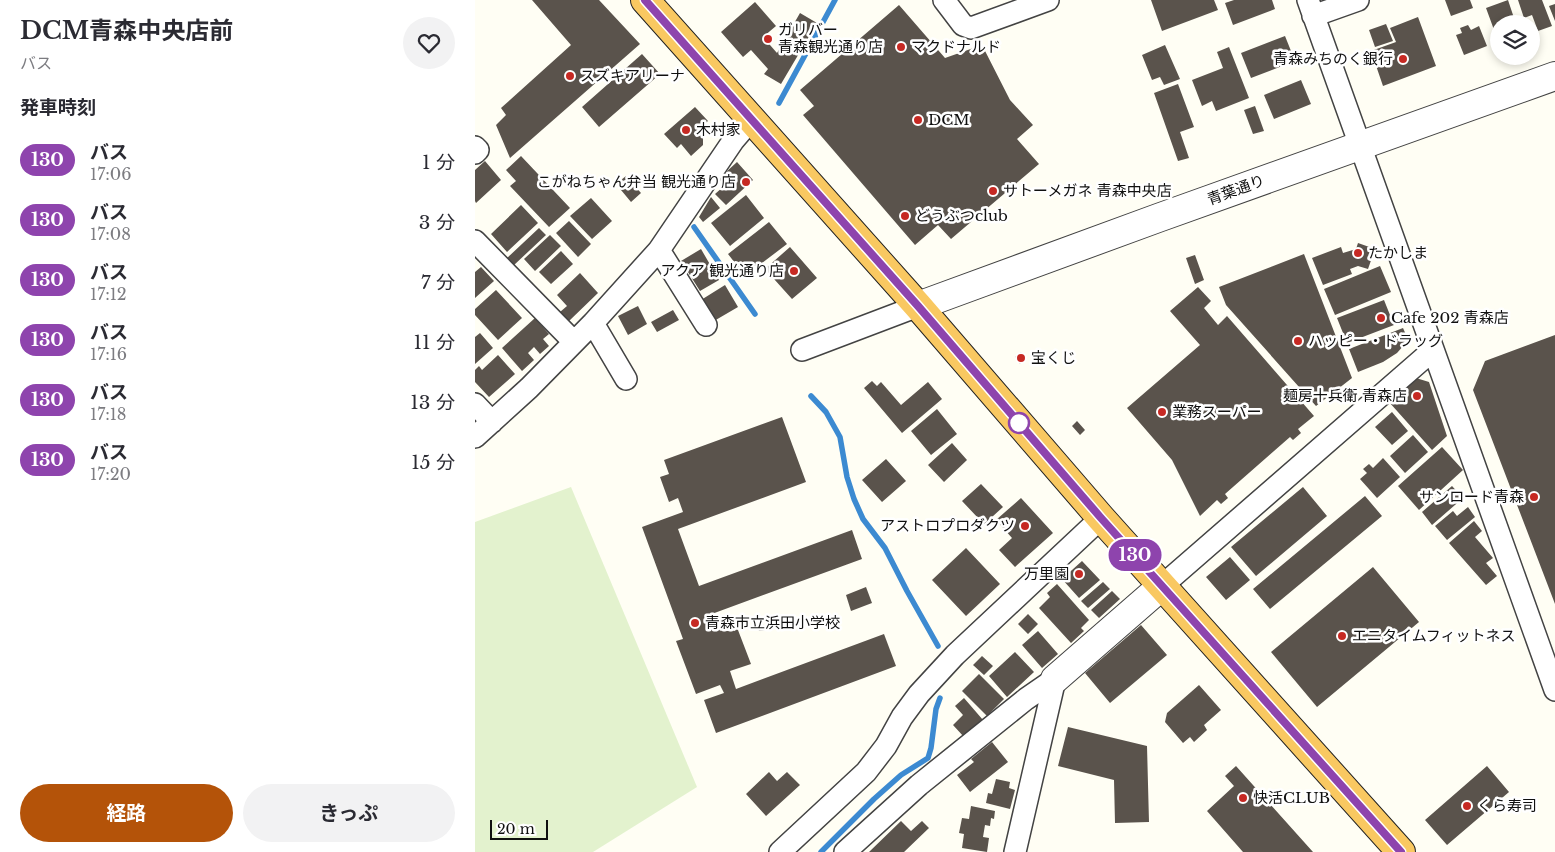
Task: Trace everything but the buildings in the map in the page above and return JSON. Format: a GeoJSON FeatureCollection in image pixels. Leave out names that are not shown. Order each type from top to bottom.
{"type":"FeatureCollection","features":[{"type":"Feature","properties":{"kind":"highway"},"geometry":{"type":"LineString","coordinates":[[645,0],[918,306],[1101,518],[1401,852]]}},
{"type":"Feature","properties":{"kind":"street"},"geometry":{"type":"LineString","coordinates":[[944,0],[963,25],[971,28],[1048,0]]}},
{"type":"Feature","properties":{"kind":"street"},"geometry":{"type":"LineString","coordinates":[[1358,0],[1310,8],[1555,690]]}},
{"type":"Feature","properties":{"kind":"street","name":"青葉通り"},"geometry":{"type":"LineString","coordinates":[[918,306],[1555,76]]}},
{"type":"Feature","properties":{"kind":"street"},"geometry":{"type":"LineString","coordinates":[[475,437],[529,388],[593,323],[659,250],[733,141],[751,120]]}},
{"type":"Feature","properties":{"kind":"street"},"geometry":{"type":"LineString","coordinates":[[475,147],[478,150],[475,152]]}},
{"type":"Feature","properties":{"kind":"street"},"geometry":{"type":"LineString","coordinates":[[475,241],[574,342]]}},
{"type":"Feature","properties":{"kind":"street"},"geometry":{"type":"LineString","coordinates":[[659,250],[706,325]]}},
{"type":"Feature","properties":{"kind":"street"},"geometry":{"type":"LineString","coordinates":[[801,350],[918,306]]}},
{"type":"Feature","properties":{"kind":"street"},"geometry":{"type":"LineString","coordinates":[[593,323],[626,380]]}},
{"type":"Feature","properties":{"kind":"street"},"geometry":{"type":"LineString","coordinates":[[845,852],[919,785],[1026,699],[1055,679],[1433,350]]}},
{"type":"Feature","properties":{"kind":"street"},"geometry":{"type":"LineString","coordinates":[[475,404],[492,422]]}},
{"type":"Feature","properties":{"kind":"street"},"geometry":{"type":"LineString","coordinates":[[779,852],[866,772],[886,746],[902,717],[919,694],[955,655],[1101,518]]}},
{"type":"Feature","properties":{"kind":"street"},"geometry":{"type":"LineString","coordinates":[[1015,852],[1055,679]]}},
{"type":"Feature","properties":{"kind":"green space"},"geometry":{"type":"Polygon","coordinates":[[[571,487],[697,787],[593,852],[475,852],[475,522],[571,487]]]}},
{"type":"Feature","properties":{"kind":"waterway"},"geometry":{"type":"LineString","coordinates":[[779,103],[835,0]]}},
{"type":"Feature","properties":{"kind":"waterway"},"geometry":{"type":"LineString","coordinates":[[694,227],[755,314]]}},
{"type":"Feature","properties":{"kind":"waterway"},"geometry":{"type":"LineString","coordinates":[[811,396],[826,412],[840,437],[847,477],[863,519],[885,548],[938,646]]}},
{"type":"Feature","properties":{"kind":"waterway"},"geometry":{"type":"LineString","coordinates":[[821,852],[901,775],[928,758],[936,709],[940,698]]}},
{"type":"Feature","properties":{"kind":"bus line","name":"130"},"geometry":{"type":"LineString","coordinates":[[645,0],[918,306],[1101,518],[1401,852]]}},
{"type":"Feature","properties":{"kind":"place","name":"ガリバー 青森観光通り店"},"geometry":{"type":"Point","coordinates":[768,39]}},
{"type":"Feature","properties":{"kind":"place","name":"マクドナルド"},"geometry":{"type":"Point","coordinates":[901,47]}},
{"type":"Feature","properties":{"kind":"place","name":"青森みちのく銀行"},"geometry":{"type":"Point","coordinates":[1403,59]}},
{"type":"Feature","properties":{"kind":"place","name":"スズキアリーナ"},"geometry":{"type":"Point","coordinates":[570,76]}},
{"type":"Feature","properties":{"kind":"place","name":"DCM"},"geometry":{"type":"Point","coordinates":[918,120]}},
{"type":"Feature","properties":{"kind":"place","name":"木村家"},"geometry":{"type":"Point","coordinates":[686,130]}},
{"type":"Feature","properties":{"kind":"place","name":"こがねちゃん弁当 観光通り店"},"geometry":{"type":"Point","coordinates":[746,182]}},
{"type":"Feature","properties":{"kind":"place","name":"サトーメガネ 青森中央店"},"geometry":{"type":"Point","coordinates":[993,191]}},
{"type":"Feature","properties":{"kind":"place","name":"どうぶつclub"},"geometry":{"type":"Point","coordinates":[905,216]}},
{"type":"Feature","properties":{"kind":"place","name":"たかしま"},"geometry":{"type":"Point","coordinates":[1358,253]}},
{"type":"Feature","properties":{"kind":"place","name":"アクア 観光通り店"},"geometry":{"type":"Point","coordinates":[794,271]}},
{"type":"Feature","properties":{"kind":"place","name":"Cafe 202 青森店"},"geometry":{"type":"Point","coordinates":[1381,318]}},
{"type":"Feature","properties":{"kind":"place","name":"ハッピー・ドラッグ"},"geometry":{"type":"Point","coordinates":[1298,341]}},
{"type":"Feature","properties":{"kind":"place","name":"宝くじ"},"geometry":{"type":"Point","coordinates":[1021,358]}},
{"type":"Feature","properties":{"kind":"place","name":"麺房十兵衛 青森店"},"geometry":{"type":"Point","coordinates":[1417,396]}},
{"type":"Feature","properties":{"kind":"place","name":"業務スーパー"},"geometry":{"type":"Point","coordinates":[1162,412]}},
{"type":"Feature","properties":{"kind":"place","name":"サンロード青森"},"geometry":{"type":"Point","coordinates":[1534,497]}},
{"type":"Feature","properties":{"kind":"place","name":"アストロプロダクツ"},"geometry":{"type":"Point","coordinates":[1025,526]}},
{"type":"Feature","properties":{"kind":"place","name":"万里園"},"geometry":{"type":"Point","coordinates":[1079,574]}},
{"type":"Feature","properties":{"kind":"place","name":"青森市立浜田小学校"},"geometry":{"type":"Point","coordinates":[695,623]}},
{"type":"Feature","properties":{"kind":"place","name":"エニタイムフィットネス"},"geometry":{"type":"Point","coordinates":[1342,636]}},
{"type":"Feature","properties":{"kind":"place","name":"快活CLUB"},"geometry":{"type":"Point","coordinates":[1243,798]}},
{"type":"Feature","properties":{"kind":"place","name":"くら寿司"},"geometry":{"type":"Point","coordinates":[1467,806]}}]}
